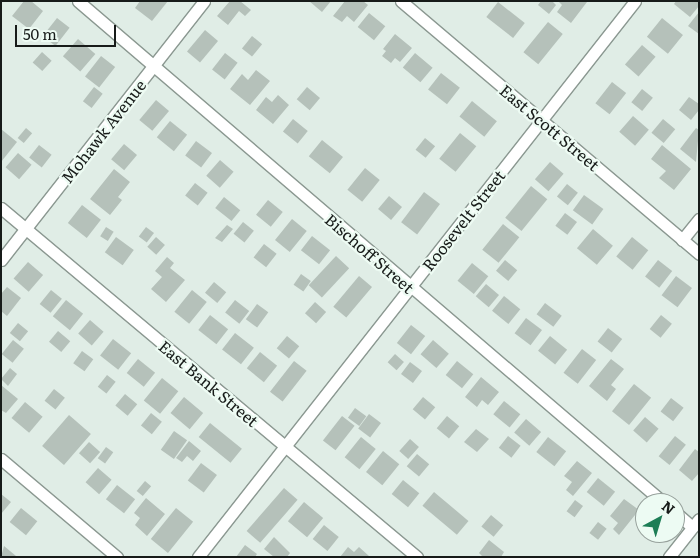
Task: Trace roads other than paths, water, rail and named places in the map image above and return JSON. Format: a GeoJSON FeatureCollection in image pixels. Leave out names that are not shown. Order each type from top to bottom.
{"type":"FeatureCollection","features":[{"type":"Feature","properties":{"kind":"street","name":"Bischoff Street"},"geometry":{"type":"LineString","coordinates":[[78,1],[410,288],[652,493]]}},
{"type":"Feature","properties":{"kind":"street","name":"Mohawk Avenue"},"geometry":{"type":"LineString","coordinates":[[1,260],[204,1]]}},
{"type":"Feature","properties":{"kind":"street","name":"East Scott Street"},"geometry":{"type":"LineString","coordinates":[[401,1],[699,254]]}},
{"type":"Feature","properties":{"kind":"street","name":"Roosevelt Street"},"geometry":{"type":"LineString","coordinates":[[198,557],[283,445],[410,288],[635,1]]}},
{"type":"Feature","properties":{"kind":"street","name":"East Bank Street"},"geometry":{"type":"LineString","coordinates":[[1,208],[417,557]]}},
{"type":"Feature","properties":{"kind":"street"},"geometry":{"type":"LineString","coordinates":[[682,240],[699,219]]}},
{"type":"Feature","properties":{"kind":"street"},"geometry":{"type":"LineString","coordinates":[[1,459],[117,557]]}},
{"type":"Feature","properties":{"kind":"street"},"geometry":{"type":"LineString","coordinates":[[669,557],[696,523]]}}]}
